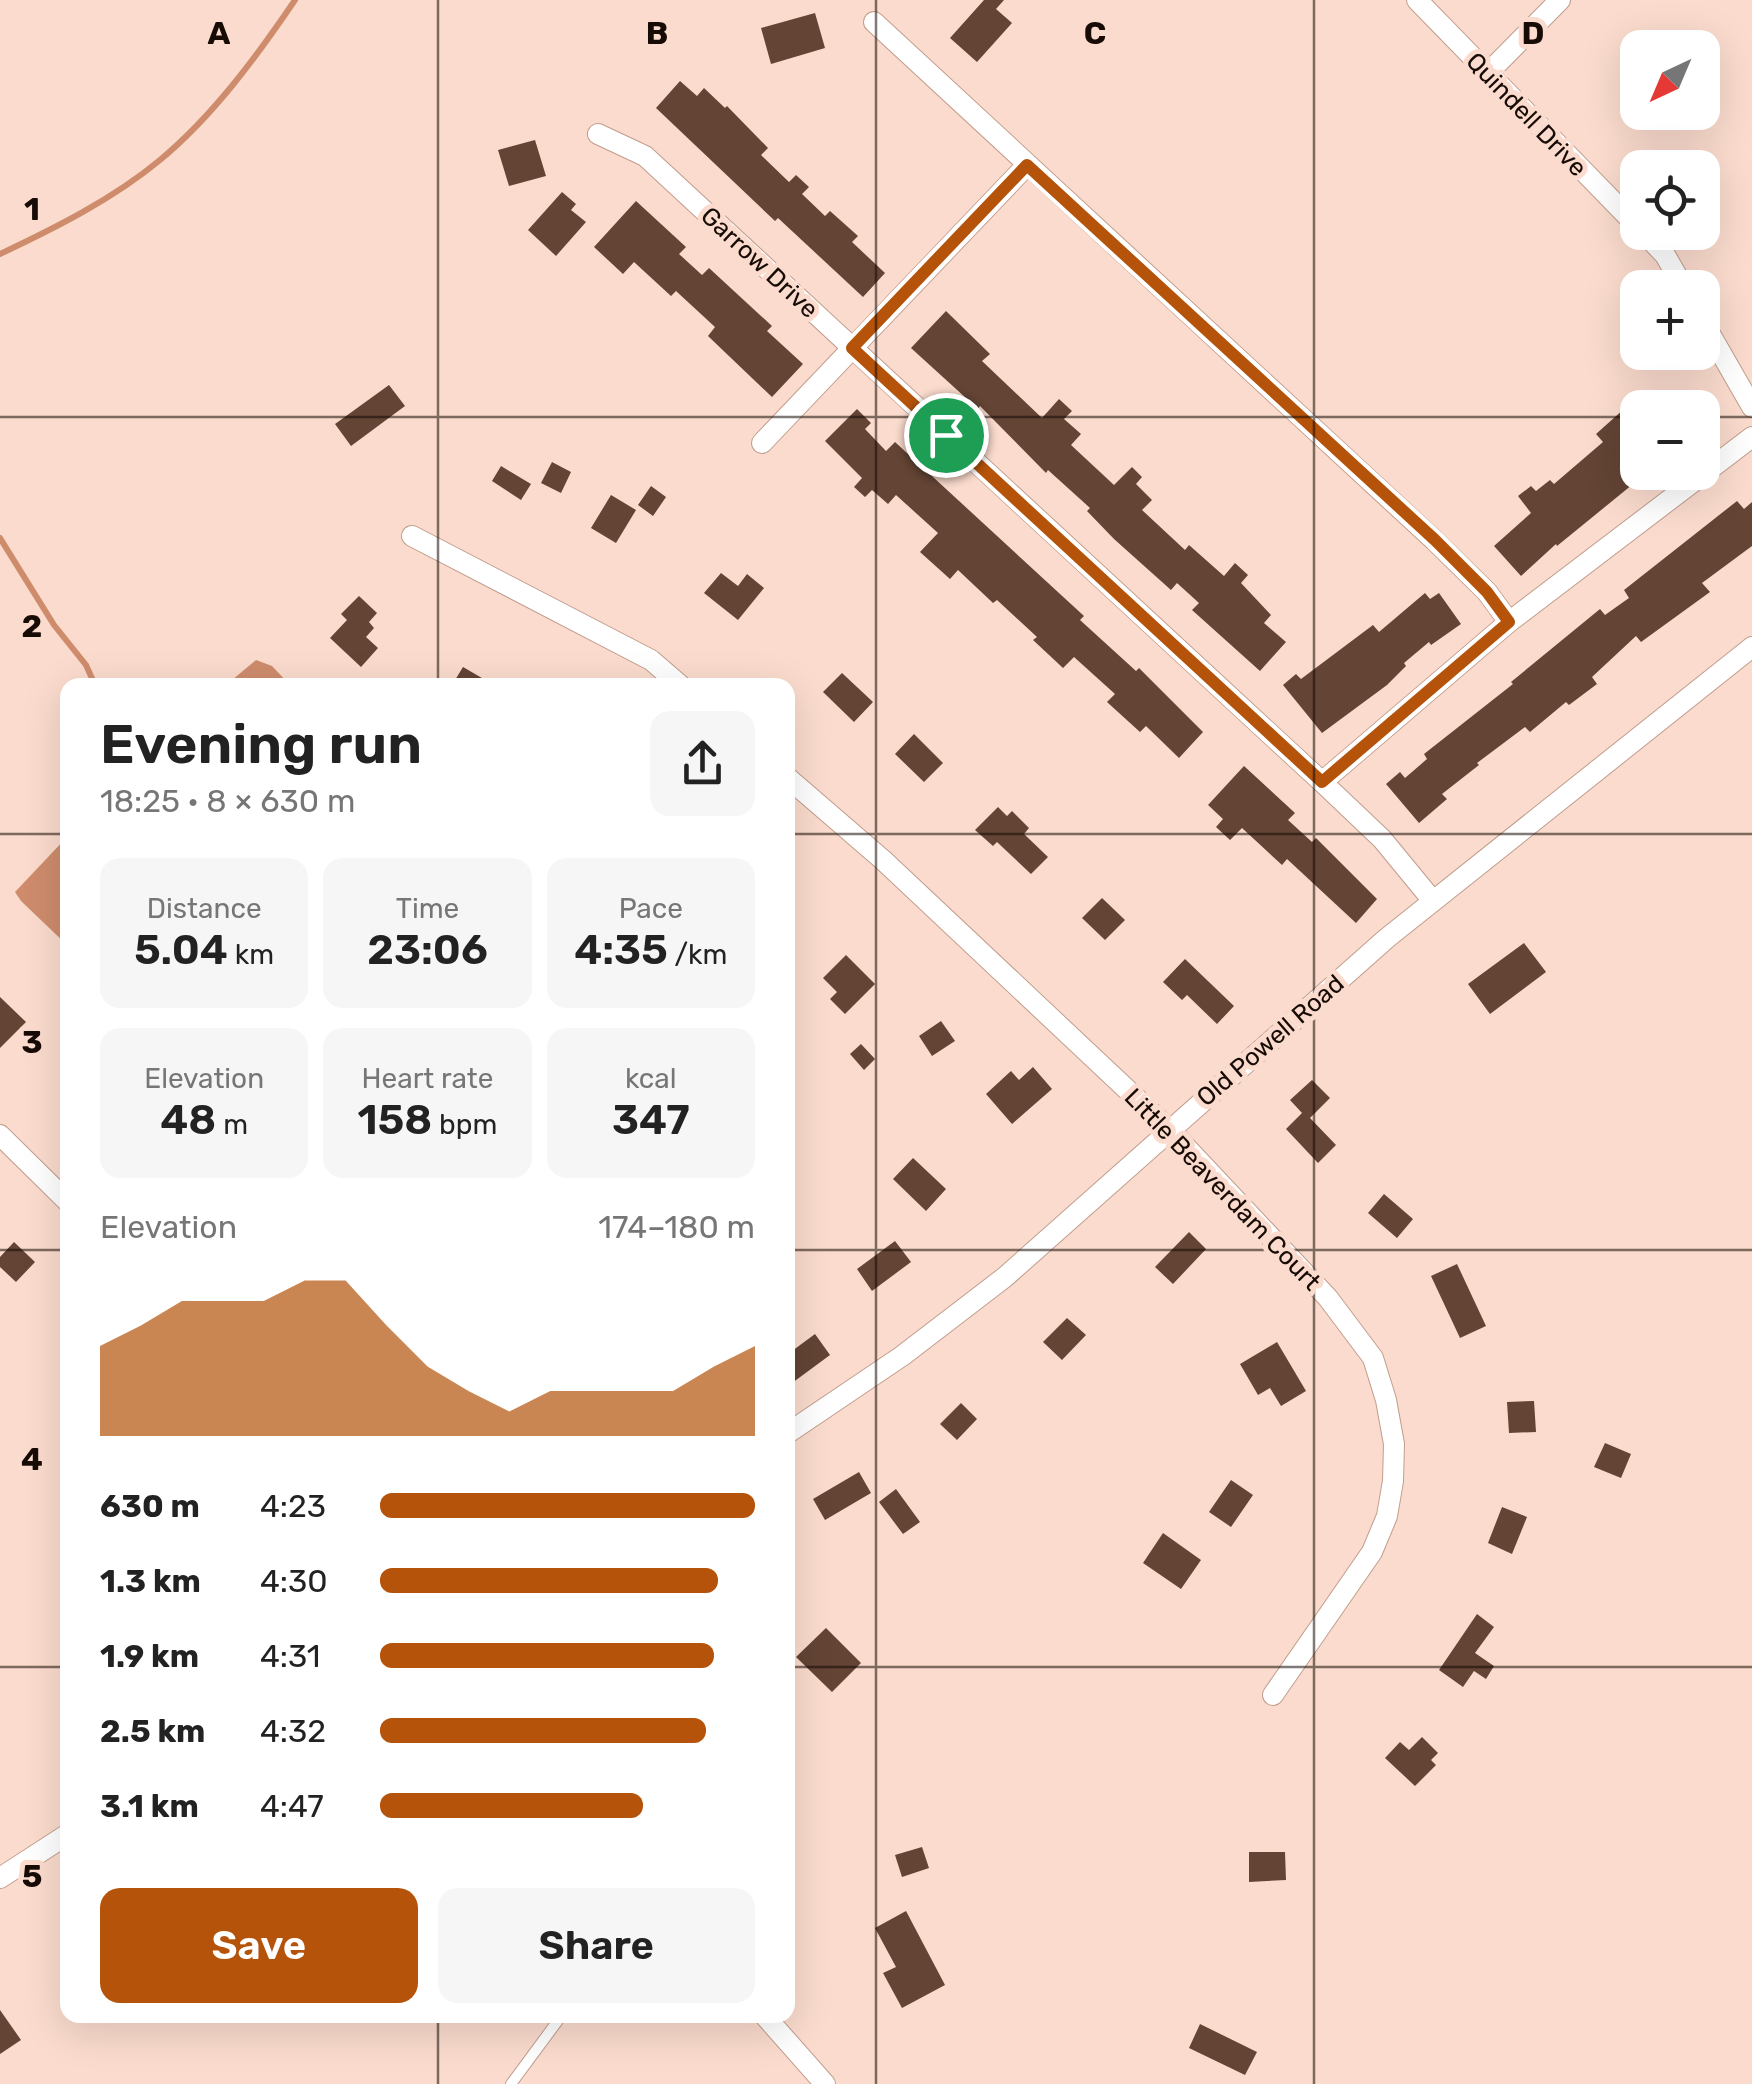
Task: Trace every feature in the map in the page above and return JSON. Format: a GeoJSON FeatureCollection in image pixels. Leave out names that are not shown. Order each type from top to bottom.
{"type":"FeatureCollection","features":[{"type":"Feature","properties":{"kind":"street","name":"Quindell Drive"},"geometry":{"type":"LineString","coordinates":[[1416,0],[1620,209]]}},
{"type":"Feature","properties":{"kind":"street"},"geometry":{"type":"LineString","coordinates":[[1488,73],[1560,0]]}},
{"type":"Feature","properties":{"kind":"street"},"geometry":{"type":"LineString","coordinates":[[874,22],[1435,540],[1487,592],[1509,622]]}},
{"type":"Feature","properties":{"kind":"street","name":"Garrow Drive"},"geometry":{"type":"LineString","coordinates":[[598,134],[646,156],[1382,838],[1433,901]]}},
{"type":"Feature","properties":{"kind":"street"},"geometry":{"type":"LineString","coordinates":[[762,443],[1027,165]]}},
{"type":"Feature","properties":{"kind":"street"},"geometry":{"type":"LineString","coordinates":[[1720,352],[1752,408]]}},
{"type":"Feature","properties":{"kind":"street"},"geometry":{"type":"LineString","coordinates":[[1322,782],[1509,622],[1752,438]]}},
{"type":"Feature","properties":{"kind":"street"},"geometry":{"type":"LineString","coordinates":[[412,536],[651,660],[672,678]]}},
{"type":"Feature","properties":{"kind":"street","name":"Old Powell Road"},"geometry":{"type":"LineString","coordinates":[[795,1428],[969,1306],[1373,949],[1752,646]]}},
{"type":"Feature","properties":{"kind":"street","name":"Little Beaverdam Court"},"geometry":{"type":"LineString","coordinates":[[795,784],[883,860],[1169,1128],[1290,1256],[1373,1358],[1394,1444],[1387,1516],[1372,1552],[1273,1694]]}},
{"type":"Feature","properties":{"kind":"street"},"geometry":{"type":"LineString","coordinates":[[0,1136],[60,1194]]}},
{"type":"Feature","properties":{"kind":"street"},"geometry":{"type":"LineString","coordinates":[[0,1878],[60,1839]]}},
{"type":"Feature","properties":{"kind":"street"},"geometry":{"type":"LineString","coordinates":[[771,2023],[825,2084]]}},
{"type":"Feature","properties":{"kind":"lane"},"geometry":{"type":"LineString","coordinates":[[511,2084],[556,2023]]}},
{"type":"Feature","properties":{"kind":"shaded area"},"geometry":{"type":"Polygon","coordinates":[[[256,660],[272,666],[283,678],[234,678],[256,660]]]}},
{"type":"Feature","properties":{"kind":"shaded area"},"geometry":{"type":"Polygon","coordinates":[[[60,844],[60,938],[15,892],[60,844]]]}},
{"type":"Feature","properties":{"kind":"building"},"geometry":{"type":"Polygon","coordinates":[[[984,0],[1004,0],[996,9],[1012,23],[977,62],[950,38],[984,0]]]}},
{"type":"Feature","properties":{"kind":"building"},"geometry":{"type":"Polygon","coordinates":[[[815,13],[825,48],[771,64],[761,28],[815,13]]]}},
{"type":"Feature","properties":{"kind":"building"},"geometry":{"type":"Polygon","coordinates":[[[680,81],[697,96],[704,88],[727,106],[768,148],[761,155],[789,182],[796,175],[809,187],[802,194],[825,216],[830,211],[858,236],[852,242],[885,273],[863,297],[778,218],[775,221],[656,108],[680,81]]]}},
{"type":"Feature","properties":{"kind":"building"},"geometry":{"type":"Polygon","coordinates":[[[535,140],[546,176],[509,186],[498,150],[535,140]]]}},
{"type":"Feature","properties":{"kind":"building"},"geometry":{"type":"Polygon","coordinates":[[[562,192],[576,204],[571,210],[586,222],[556,256],[528,230],[562,192]]]}},
{"type":"Feature","properties":{"kind":"building"},"geometry":{"type":"Polygon","coordinates":[[[636,201],[686,247],[679,254],[702,275],[709,268],[772,326],[767,331],[803,364],[772,397],[708,336],[715,327],[676,291],[671,296],[634,262],[623,274],[594,247],[636,201]]]}},
{"type":"Feature","properties":{"kind":"building"},"geometry":{"type":"Polygon","coordinates":[[[946,311],[990,354],[982,361],[1042,418],[1059,399],[1072,411],[1064,419],[1081,434],[1071,445],[1114,485],[1132,467],[1142,477],[1136,484],[1152,500],[1142,510],[1185,550],[1189,545],[1224,576],[1235,563],[1248,575],[1241,583],[1271,615],[1264,623],[1286,642],[1260,671],[1192,610],[1199,603],[1177,583],[1171,590],[1114,539],[1087,511],[1090,508],[1048,470],[1046,473],[980,406],[978,409],[911,348],[946,311]]]}},
{"type":"Feature","properties":{"kind":"building"},"geometry":{"type":"Polygon","coordinates":[[[389,385],[405,406],[351,446],[335,424],[389,385]]]}},
{"type":"Feature","properties":{"kind":"building"},"geometry":{"type":"Polygon","coordinates":[[[857,409],[871,423],[865,429],[886,451],[895,442],[1203,732],[1179,758],[1146,726],[1140,732],[1107,702],[1115,694],[1074,657],[1063,668],[997,600],[993,603],[958,570],[950,579],[920,552],[938,533],[896,495],[888,504],[872,490],[865,497],[854,487],[862,478],[825,441],[857,409]]]}},
{"type":"Feature","properties":{"kind":"building"},"geometry":{"type":"Polygon","coordinates":[[[1620,413],[1620,490],[1626,490],[1521,576],[1494,546],[1531,513],[1518,496],[1531,486],[1536,491],[1550,480],[1554,484],[1603,442],[1596,434],[1620,413]]]}},
{"type":"Feature","properties":{"kind":"building"},"geometry":{"type":"Polygon","coordinates":[[[552,462],[571,472],[561,493],[541,483],[552,462]]]}},
{"type":"Feature","properties":{"kind":"building"},"geometry":{"type":"Polygon","coordinates":[[[501,466],[531,484],[521,500],[492,481],[501,466]]]}},
{"type":"Feature","properties":{"kind":"building"},"geometry":{"type":"Polygon","coordinates":[[[651,486],[666,497],[653,516],[638,505],[651,486]]]}},
{"type":"Feature","properties":{"kind":"building"},"geometry":{"type":"Polygon","coordinates":[[[611,495],[636,510],[616,543],[591,528],[611,495]]]}},
{"type":"Feature","properties":{"kind":"building"},"geometry":{"type":"Polygon","coordinates":[[[1737,501],[1744,509],[1752,502],[1752,546],[1702,583],[1710,592],[1641,642],[1636,636],[1592,677],[1597,684],[1569,705],[1566,702],[1530,732],[1525,727],[1477,763],[1442,794],[1447,799],[1419,823],[1386,784],[1400,772],[1405,778],[1427,759],[1424,754],[1600,609],[1605,615],[1629,598],[1624,590],[1737,501]]]}},
{"type":"Feature","properties":{"kind":"building"},"geometry":{"type":"Polygon","coordinates":[[[721,573],[738,586],[747,574],[764,588],[738,620],[704,593],[721,573]]]}},
{"type":"Feature","properties":{"kind":"building"},"geometry":{"type":"Polygon","coordinates":[[[1425,593],[1430,599],[1439,593],[1461,624],[1431,645],[1429,642],[1404,663],[1406,666],[1387,685],[1322,733],[1283,685],[1296,674],[1301,679],[1373,625],[1379,632],[1425,593]]]}},
{"type":"Feature","properties":{"kind":"building"},"geometry":{"type":"Polygon","coordinates":[[[359,596],[377,613],[369,622],[374,628],[366,637],[378,648],[361,667],[330,638],[347,620],[341,614],[359,596]]]}},
{"type":"Feature","properties":{"kind":"building"},"geometry":{"type":"Polygon","coordinates":[[[463,667],[482,678],[456,678],[463,667]]]}},
{"type":"Feature","properties":{"kind":"building"},"geometry":{"type":"Polygon","coordinates":[[[842,673],[873,702],[854,722],[823,692],[842,673]]]}},
{"type":"Feature","properties":{"kind":"building"},"geometry":{"type":"Polygon","coordinates":[[[914,734],[943,763],[924,782],[895,754],[914,734]]]}},
{"type":"Feature","properties":{"kind":"building"},"geometry":{"type":"Polygon","coordinates":[[[1244,766],[1295,813],[1288,820],[1312,842],[1316,838],[1377,899],[1356,923],[1287,859],[1282,865],[1242,828],[1230,840],[1216,827],[1223,819],[1208,805],[1244,766]]]}},
{"type":"Feature","properties":{"kind":"building"},"geometry":{"type":"Polygon","coordinates":[[[998,807],[1007,816],[1012,811],[1029,828],[1024,834],[1048,857],[1031,874],[997,842],[993,846],[975,830],[998,807]]]}},
{"type":"Feature","properties":{"kind":"building"},"geometry":{"type":"Polygon","coordinates":[[[1102,898],[1125,920],[1105,940],[1082,918],[1102,898]]]}},
{"type":"Feature","properties":{"kind":"building"},"geometry":{"type":"Polygon","coordinates":[[[1524,943],[1546,972],[1490,1014],[1468,984],[1524,943]]]}},
{"type":"Feature","properties":{"kind":"building"},"geometry":{"type":"Polygon","coordinates":[[[846,955],[875,984],[845,1014],[830,999],[837,992],[823,978],[846,955]]]}},
{"type":"Feature","properties":{"kind":"building"},"geometry":{"type":"Polygon","coordinates":[[[1185,959],[1234,1006],[1217,1024],[1187,995],[1182,1000],[1163,982],[1185,959]]]}},
{"type":"Feature","properties":{"kind":"building"},"geometry":{"type":"Polygon","coordinates":[[[0,997],[26,1022],[0,1048],[0,997]]]}},
{"type":"Feature","properties":{"kind":"building"},"geometry":{"type":"Polygon","coordinates":[[[941,1021],[955,1041],[932,1056],[919,1036],[941,1021]]]}},
{"type":"Feature","properties":{"kind":"building"},"geometry":{"type":"Polygon","coordinates":[[[861,1044],[875,1059],[864,1070],[850,1054],[861,1044]]]}},
{"type":"Feature","properties":{"kind":"building"},"geometry":{"type":"Polygon","coordinates":[[[1033,1067],[1052,1089],[1012,1124],[986,1094],[1011,1071],[1019,1080],[1033,1067]]]}},
{"type":"Feature","properties":{"kind":"building"},"geometry":{"type":"Polygon","coordinates":[[[1312,1080],[1330,1098],[1310,1118],[1336,1145],[1318,1163],[1286,1129],[1302,1113],[1290,1100],[1312,1080]]]}},
{"type":"Feature","properties":{"kind":"building"},"geometry":{"type":"Polygon","coordinates":[[[913,1158],[946,1189],[926,1211],[893,1179],[913,1158]]]}},
{"type":"Feature","properties":{"kind":"building"},"geometry":{"type":"Polygon","coordinates":[[[1384,1194],[1413,1219],[1397,1238],[1368,1213],[1384,1194]]]}},
{"type":"Feature","properties":{"kind":"building"},"geometry":{"type":"Polygon","coordinates":[[[1189,1232],[1206,1249],[1173,1284],[1155,1267],[1189,1232]]]}},
{"type":"Feature","properties":{"kind":"building"},"geometry":{"type":"Polygon","coordinates":[[[895,1241],[911,1262],[872,1291],[857,1269],[895,1241]]]}},
{"type":"Feature","properties":{"kind":"building"},"geometry":{"type":"Polygon","coordinates":[[[14,1242],[35,1262],[16,1282],[0,1267],[0,1257],[14,1242]]]}},
{"type":"Feature","properties":{"kind":"building"},"geometry":{"type":"Polygon","coordinates":[[[1457,1264],[1486,1326],[1460,1338],[1431,1276],[1457,1264]]]}},
{"type":"Feature","properties":{"kind":"building"},"geometry":{"type":"Polygon","coordinates":[[[1067,1318],[1086,1335],[1062,1360],[1043,1342],[1067,1318]]]}},
{"type":"Feature","properties":{"kind":"building"},"geometry":{"type":"Polygon","coordinates":[[[815,1334],[830,1355],[795,1381],[795,1349],[815,1334]]]}},
{"type":"Feature","properties":{"kind":"building"},"geometry":{"type":"Polygon","coordinates":[[[1277,1342],[1306,1391],[1281,1406],[1270,1388],[1258,1395],[1240,1364],[1277,1342]]]}},
{"type":"Feature","properties":{"kind":"building"},"geometry":{"type":"Polygon","coordinates":[[[1534,1401],[1536,1432],[1509,1433],[1507,1402],[1534,1401]]]}},
{"type":"Feature","properties":{"kind":"building"},"geometry":{"type":"Polygon","coordinates":[[[961,1403],[977,1419],[957,1440],[940,1424],[961,1403]]]}},
{"type":"Feature","properties":{"kind":"building"},"geometry":{"type":"Polygon","coordinates":[[[1605,1443],[1631,1454],[1621,1478],[1594,1467],[1605,1443]]]}},
{"type":"Feature","properties":{"kind":"building"},"geometry":{"type":"Polygon","coordinates":[[[859,1472],[871,1493],[825,1520],[813,1499],[859,1472]]]}},
{"type":"Feature","properties":{"kind":"building"},"geometry":{"type":"Polygon","coordinates":[[[1231,1480],[1253,1495],[1231,1527],[1209,1512],[1231,1480]]]}},
{"type":"Feature","properties":{"kind":"building"},"geometry":{"type":"Polygon","coordinates":[[[896,1489],[920,1522],[903,1534],[879,1502],[896,1489]]]}},
{"type":"Feature","properties":{"kind":"building"},"geometry":{"type":"Polygon","coordinates":[[[1502,1507],[1527,1517],[1512,1554],[1488,1543],[1502,1507]]]}},
{"type":"Feature","properties":{"kind":"building"},"geometry":{"type":"Polygon","coordinates":[[[1163,1533],[1201,1560],[1181,1589],[1143,1563],[1163,1533]]]}},
{"type":"Feature","properties":{"kind":"building"},"geometry":{"type":"Polygon","coordinates":[[[1477,1614],[1494,1627],[1475,1653],[1494,1666],[1486,1679],[1474,1671],[1463,1687],[1439,1670],[1477,1614]]]}},
{"type":"Feature","properties":{"kind":"building"},"geometry":{"type":"Polygon","coordinates":[[[826,1628],[861,1663],[832,1692],[796,1657],[826,1628]]]}},
{"type":"Feature","properties":{"kind":"building"},"geometry":{"type":"Polygon","coordinates":[[[1422,1737],[1438,1753],[1431,1760],[1436,1765],[1415,1786],[1385,1758],[1400,1742],[1409,1750],[1422,1737]]]}},
{"type":"Feature","properties":{"kind":"building"},"geometry":{"type":"Polygon","coordinates":[[[922,1847],[929,1868],[902,1877],[895,1855],[922,1847]]]}},
{"type":"Feature","properties":{"kind":"building"},"geometry":{"type":"Polygon","coordinates":[[[1249,1852],[1285,1852],[1286,1880],[1249,1882],[1249,1852]]]}},
{"type":"Feature","properties":{"kind":"building"},"geometry":{"type":"Polygon","coordinates":[[[906,1911],[945,1985],[902,2008],[883,1973],[896,1967],[875,1928],[906,1911]]]}},
{"type":"Feature","properties":{"kind":"building"},"geometry":{"type":"Polygon","coordinates":[[[0,2010],[21,2040],[0,2054],[0,2010]]]}},
{"type":"Feature","properties":{"kind":"building"},"geometry":{"type":"Polygon","coordinates":[[[1200,2024],[1257,2052],[1245,2075],[1189,2048],[1200,2024]]]}},
{"type":"Feature","properties":{"kind":"waterway"},"geometry":{"type":"LineString","coordinates":[[0,254],[103,200],[160,160],[233,84],[295,0]]}},
{"type":"Feature","properties":{"kind":"waterway"},"geometry":{"type":"LineString","coordinates":[[0,538],[92,678]]}},
{"type":"Feature","properties":{"kind":"route"},"geometry":{"type":"LineString","coordinates":[[1027,165],[1435,540],[1487,592],[1509,622],[1322,782],[946,435],[852,348],[1027,165]]}}]}
